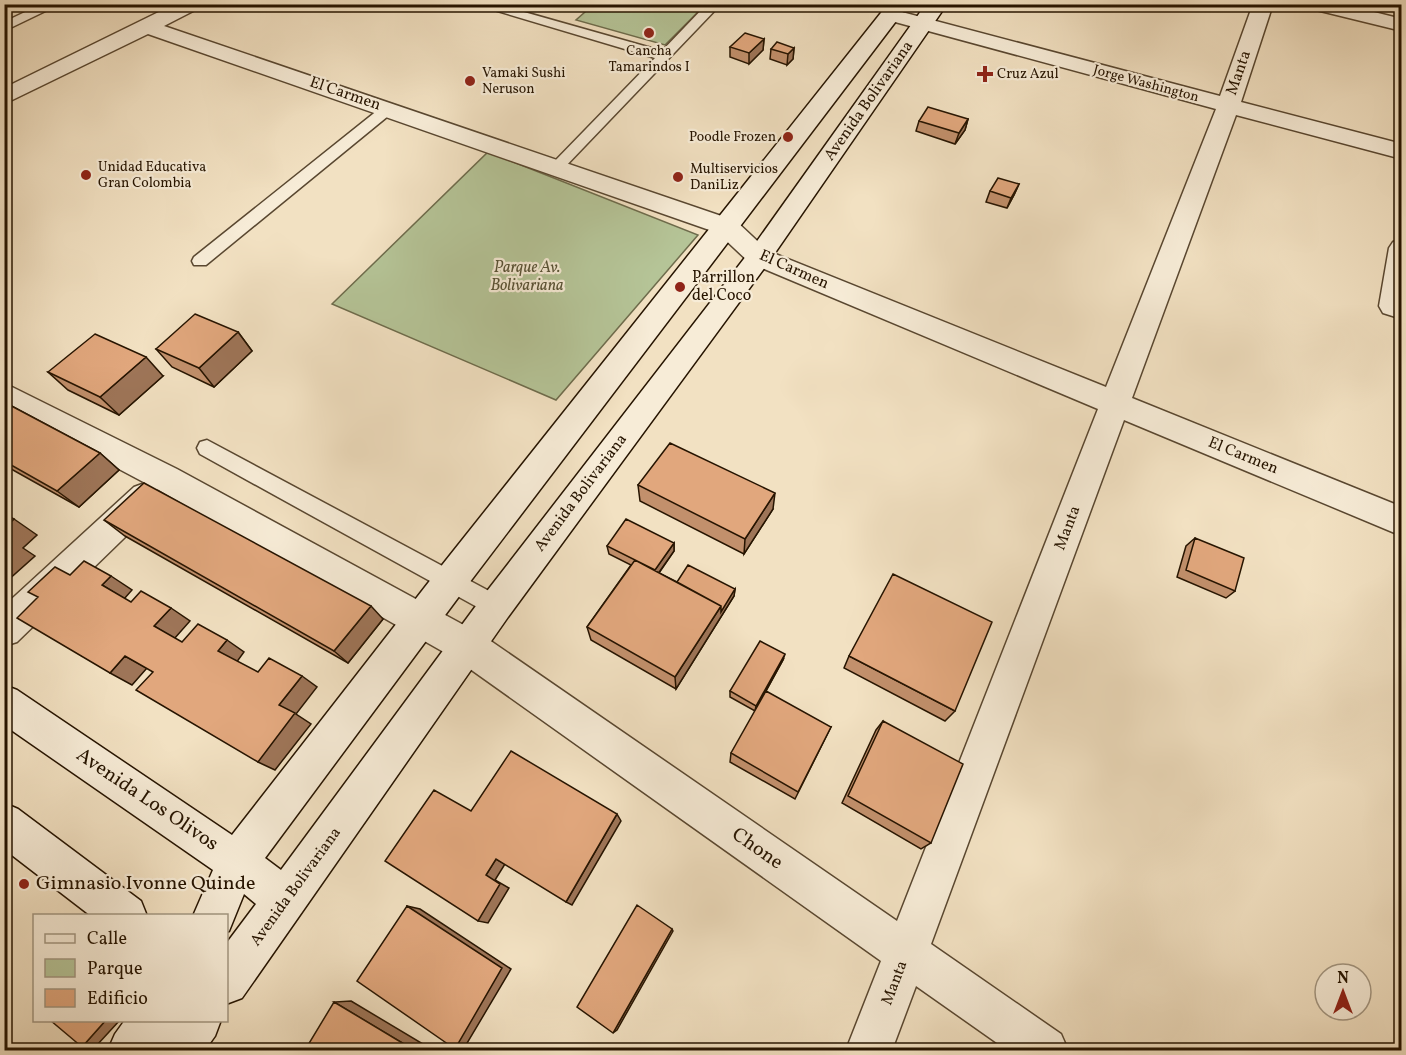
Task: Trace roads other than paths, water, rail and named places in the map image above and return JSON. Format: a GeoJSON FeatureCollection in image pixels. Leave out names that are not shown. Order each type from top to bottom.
{"type":"FeatureCollection","features":[{"type":"Feature","properties":{"kind":"street"},"geometry":{"type":"LineString","coordinates":[[4,97],[192,4]]}},
{"type":"Feature","properties":{"kind":"street","name":"Avenida Bolivariana"},"geometry":{"type":"LineString","coordinates":[[228,979],[469,647],[496,606],[759,257],[937,4]]}},
{"type":"Feature","properties":{"kind":"street","name":"Manta"},"geometry":{"type":"LineString","coordinates":[[868,1050],[907,953],[1228,106],[1263,4]]}},
{"type":"Feature","properties":{"kind":"street"},"geometry":{"type":"LineString","coordinates":[[1315,4],[1401,25]]}},
{"type":"Feature","properties":{"kind":"street","name":"Avenida Bolivariana"},"geometry":{"type":"LineString","coordinates":[[214,914],[237,862],[451,580],[895,10]]}},
{"type":"Feature","properties":{"kind":"street","name":"Jorge Washington"},"geometry":{"type":"LineString","coordinates":[[895,10],[924,24],[1401,152]]}},
{"type":"Feature","properties":{"kind":"street","name":"El Carmen"},"geometry":{"type":"LineString","coordinates":[[148,27],[557,166],[727,227],[759,257],[1401,522]]}},
{"type":"Feature","properties":{"kind":"street"},"geometry":{"type":"LineString","coordinates":[[1401,248],[1393,306],[1401,309]]}},
{"type":"Feature","properties":{"kind":"street","name":"Chone"},"geometry":{"type":"LineString","coordinates":[[4,394],[166,478],[469,647],[1045,1050]]}},
{"type":"Feature","properties":{"kind":"street"},"geometry":{"type":"LineString","coordinates":[[4,630],[166,478]]}},
{"type":"Feature","properties":{"kind":"street","name":"Avenida Los Olivos"},"geometry":{"type":"LineString","coordinates":[[4,703],[237,862],[286,901]]}},
{"type":"Feature","properties":{"kind":"street"},"geometry":{"type":"LineString","coordinates":[[4,823],[125,914]]}},
{"type":"Feature","properties":{"kind":"street"},"geometry":{"type":"LineString","coordinates":[[131,1050],[152,1022]]}},
{"type":"Feature","properties":{"kind":"street"},"geometry":{"type":"LineString","coordinates":[[177,1050],[198,1022]]}},
{"type":"Feature","properties":{"kind":"lane"},"geometry":{"type":"LineString","coordinates":[[4,27],[54,4]]}},
{"type":"Feature","properties":{"kind":"lane"},"geometry":{"type":"LineString","coordinates":[[480,4],[664,56]]}},
{"type":"Feature","properties":{"kind":"lane"},"geometry":{"type":"LineString","coordinates":[[557,166],[715,4]]}},
{"type":"Feature","properties":{"kind":"lane"},"geometry":{"type":"LineString","coordinates":[[200,261],[388,109]]}},
{"type":"Feature","properties":{"kind":"lane"},"geometry":{"type":"LineString","coordinates":[[207,448],[496,606]]}},
{"type":"Feature","properties":{"kind":"place","name":"Cancha Tamarindos I"},"geometry":{"type":"Point","coordinates":[649,33]}},
{"type":"Feature","properties":{"kind":"place","name":"Cruz Azul"},"geometry":{"type":"Point","coordinates":[985,74]}},
{"type":"Feature","properties":{"kind":"place","name":"Vamaki Sushi Neruson"},"geometry":{"type":"Point","coordinates":[470,81]}},
{"type":"Feature","properties":{"kind":"place","name":"Poodle Frozen"},"geometry":{"type":"Point","coordinates":[788,137]}},
{"type":"Feature","properties":{"kind":"place","name":"Unidad Educativa Gran Colombia"},"geometry":{"type":"Point","coordinates":[86,175]}},
{"type":"Feature","properties":{"kind":"place","name":"Multiservicios DaniLiz"},"geometry":{"type":"Point","coordinates":[678,177]}},
{"type":"Feature","properties":{"kind":"place","name":"Parrillon del Coco"},"geometry":{"type":"Point","coordinates":[680,287]}},
{"type":"Feature","properties":{"kind":"place","name":"Gimnasio Ivonne Quinde"},"geometry":{"type":"Point","coordinates":[24,884]}},
{"type":"Feature","properties":{"kind":"park label","name":"Parque Av. Bolivariana"},"geometry":{"type":"Point","coordinates":[527,277]}}]}
